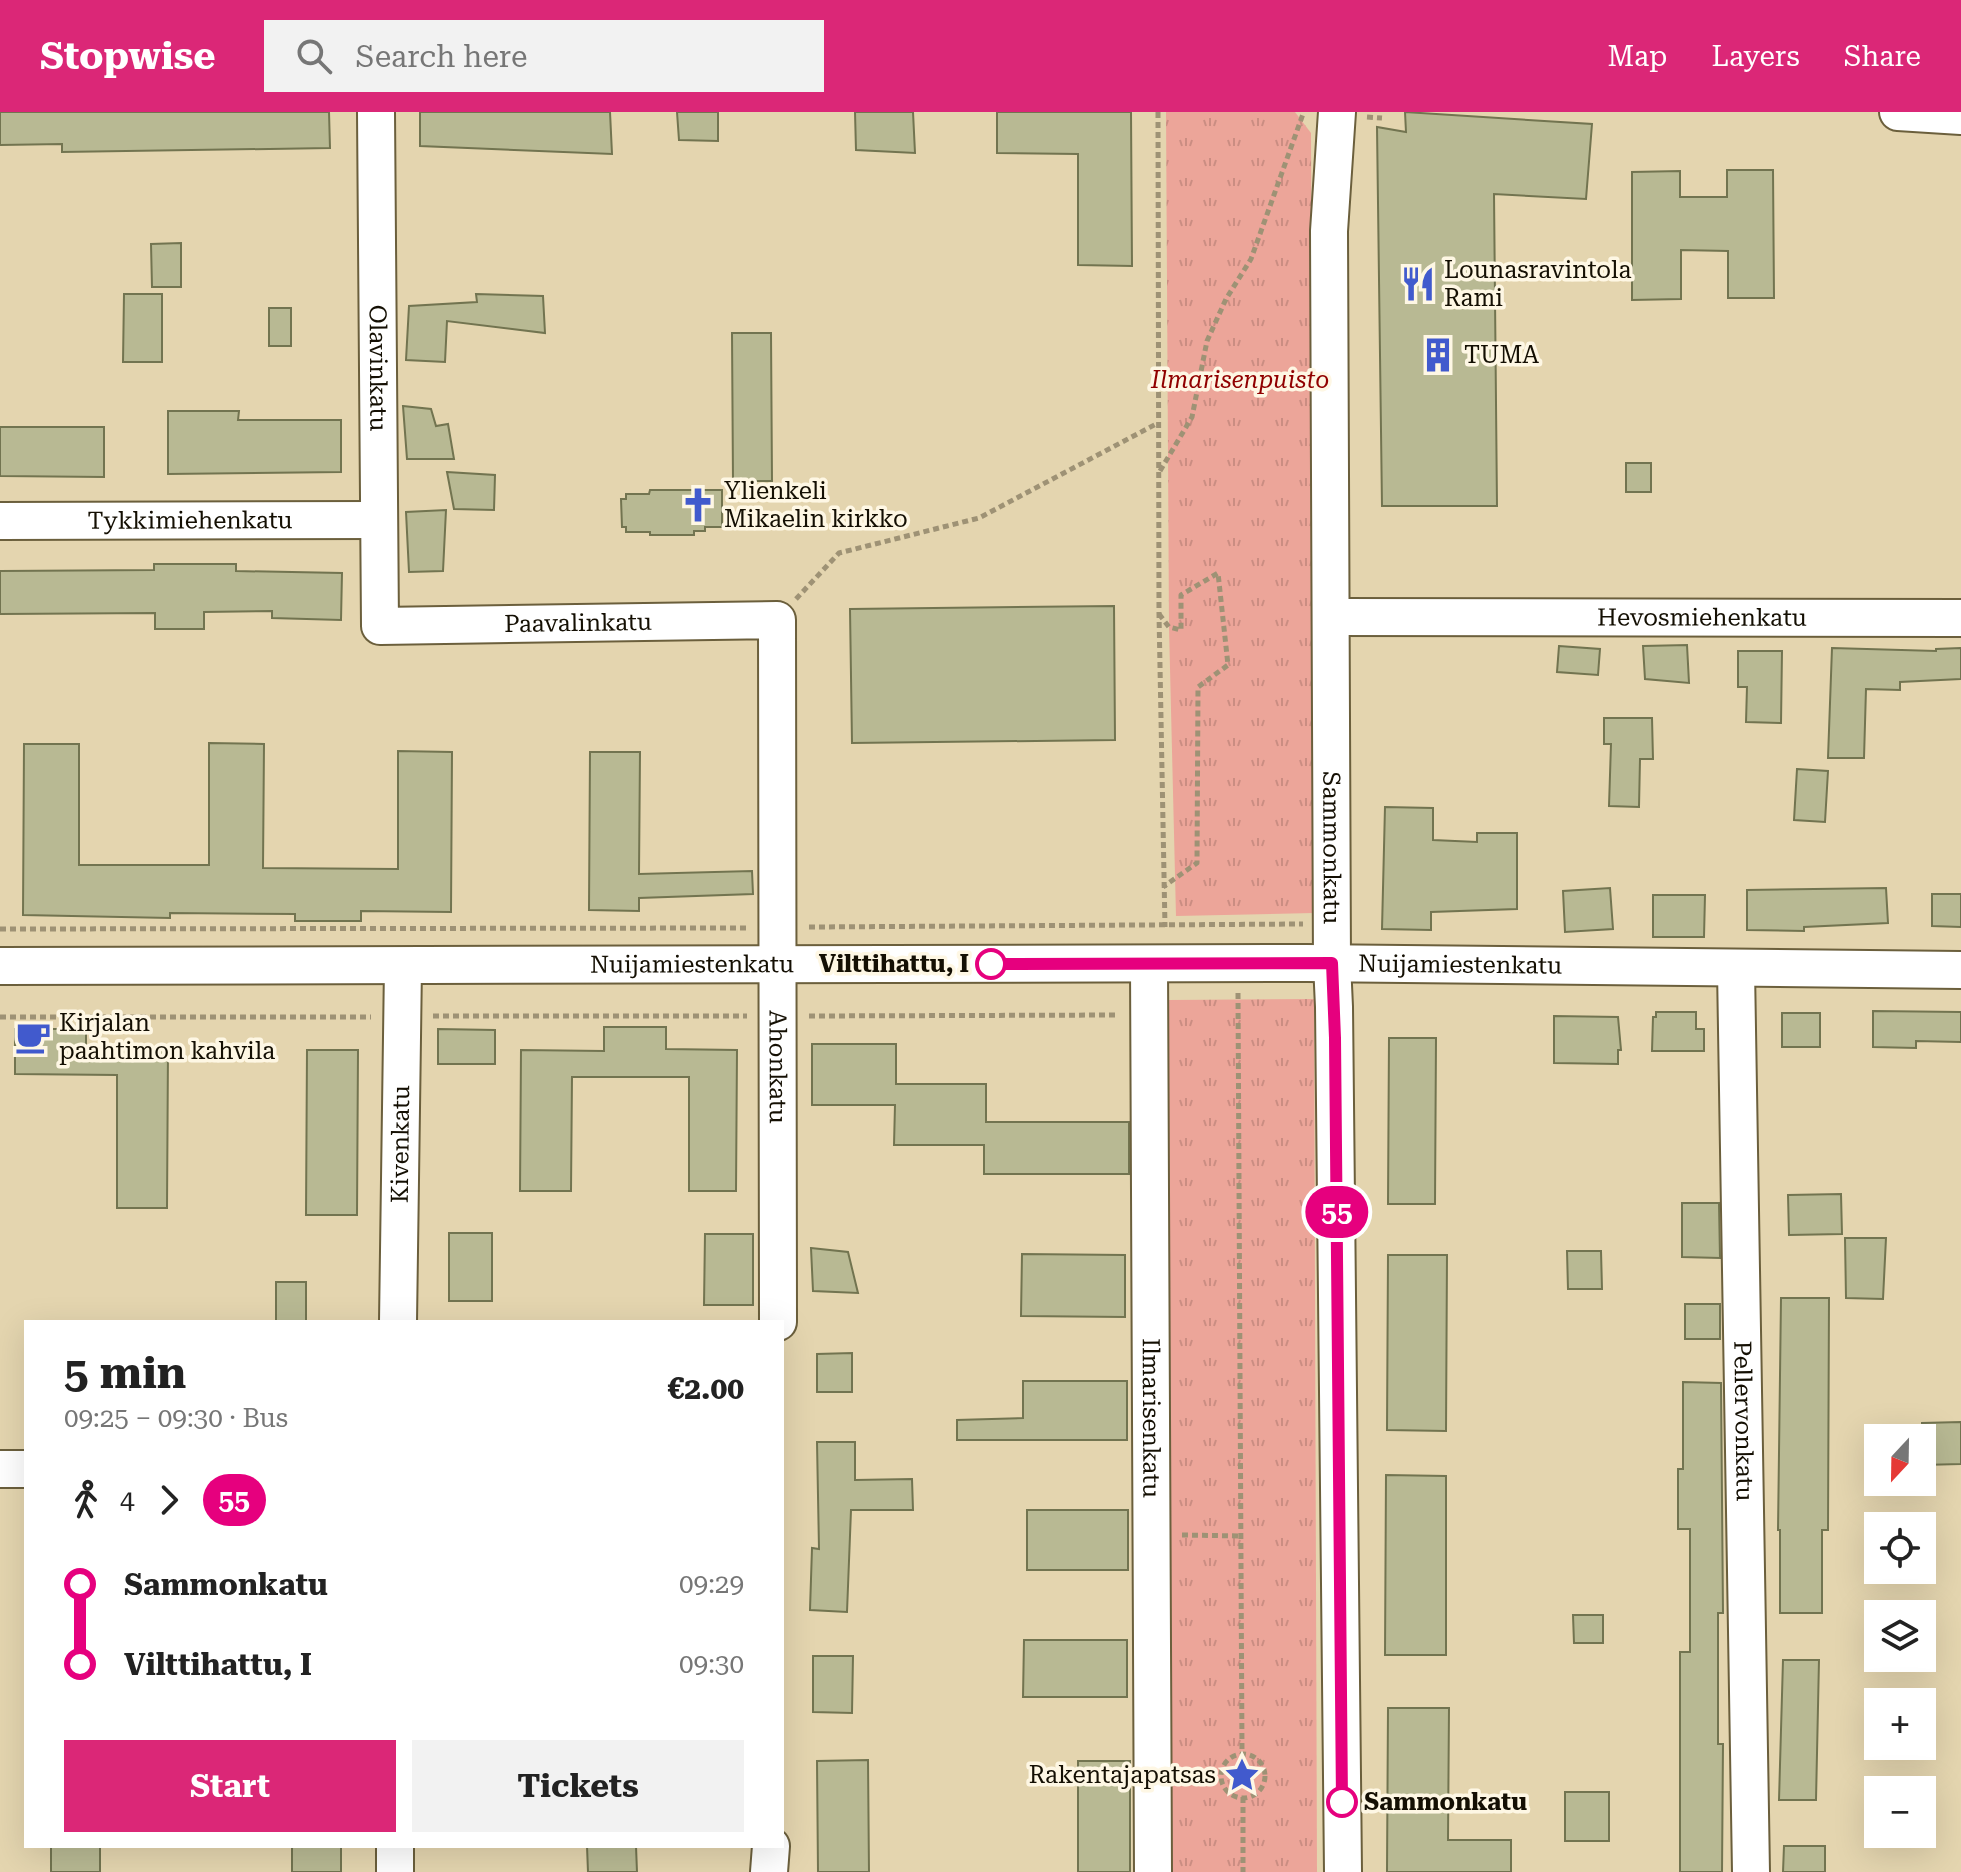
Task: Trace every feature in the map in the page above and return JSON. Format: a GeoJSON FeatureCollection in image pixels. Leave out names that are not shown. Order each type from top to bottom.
{"type":"FeatureCollection","features":[{"type":"Feature","properties":{"kind":"street","name":"Olavinkatu"},"geometry":{"type":"LineString","coordinates":[[376,112],[380,626]]}},
{"type":"Feature","properties":{"kind":"street"},"geometry":{"type":"LineString","coordinates":[[1898,112],[1961,116]]}},
{"type":"Feature","properties":{"kind":"street","name":"Sammonkatu"},"geometry":{"type":"LineString","coordinates":[[1320,113],[1329,231],[1332,963],[1343,1872]]}},
{"type":"Feature","properties":{"kind":"street","name":"Tykkimiehenkatu"},"geometry":{"type":"LineString","coordinates":[[0,521],[378,520]]}},
{"type":"Feature","properties":{"kind":"street","name":"Hevosmiehenkatu"},"geometry":{"type":"LineString","coordinates":[[1332,617],[1961,618]]}},
{"type":"Feature","properties":{"kind":"street","name":"Paavalinkatu"},"geometry":{"type":"LineString","coordinates":[[380,626],[777,620]]}},
{"type":"Feature","properties":{"kind":"street","name":"Ahonkatu"},"geometry":{"type":"LineString","coordinates":[[777,620],[778,1320]]}},
{"type":"Feature","properties":{"kind":"street","name":"Nuijamiestenkatu"},"geometry":{"type":"LineString","coordinates":[[0,966],[1332,963],[1961,970]]}},
{"type":"Feature","properties":{"kind":"street","name":"Ilmarisenkatu"},"geometry":{"type":"LineString","coordinates":[[1149,964],[1153,1872]]}},
{"type":"Feature","properties":{"kind":"street","name":"Kivenkatu"},"geometry":{"type":"LineString","coordinates":[[398,1320],[403,966]]}},
{"type":"Feature","properties":{"kind":"street","name":"Pellervonkatu"},"geometry":{"type":"LineString","coordinates":[[1736,969],[1751,1872]]}},
{"type":"Feature","properties":{"kind":"street"},"geometry":{"type":"LineString","coordinates":[[0,1469],[24,1469]]}},
{"type":"Feature","properties":{"kind":"street"},"geometry":{"type":"LineString","coordinates":[[395,1848],[395,1872]]}},
{"type":"Feature","properties":{"kind":"street"},"geometry":{"type":"LineString","coordinates":[[769,1872],[771,1848]]}},
{"type":"Feature","properties":{"kind":"path"},"geometry":{"type":"LineString","coordinates":[[1158,112],[1159,614],[1165,925]]}},
{"type":"Feature","properties":{"kind":"path"},"geometry":{"type":"LineString","coordinates":[[1158,474],[1192,417],[1207,341],[1226,299],[1251,259],[1320,113]]}},
{"type":"Feature","properties":{"kind":"path"},"geometry":{"type":"LineString","coordinates":[[777,620],[839,553],[979,518],[1158,423]]}},
{"type":"Feature","properties":{"kind":"path"},"geometry":{"type":"LineString","coordinates":[[1159,614],[1169,627],[1181,630],[1181,595],[1218,573],[1228,665],[1198,687],[1197,863],[1162,887]]}},
{"type":"Feature","properties":{"kind":"path"},"geometry":{"type":"LineString","coordinates":[[0,929],[1332,924]]}},
{"type":"Feature","properties":{"kind":"path"},"geometry":{"type":"LineString","coordinates":[[1238,993],[1242,1754]]}},
{"type":"Feature","properties":{"kind":"path"},"geometry":{"type":"LineString","coordinates":[[0,1017],[1119,1015]]}},
{"type":"Feature","properties":{"kind":"path"},"geometry":{"type":"LineString","coordinates":[[1152,1535],[1241,1536]]}},
{"type":"Feature","properties":{"kind":"path"},"geometry":{"type":"LineString","coordinates":[[1242,1754],[1260,1763],[1265,1777],[1254,1795],[1243,1797],[1226,1791],[1221,1778],[1221,1771],[1229,1759],[1242,1754]]}},
{"type":"Feature","properties":{"kind":"path"},"geometry":{"type":"LineString","coordinates":[[1243,1797],[1243,1872]]}},
{"type":"Feature","properties":{"kind":"green space","name":"Ilmarisenpuisto"},"geometry":{"type":"Polygon","coordinates":[[[1166,112],[1295,112],[1311,133],[1314,913],[1176,916],[1169,627],[1166,112]]]}},
{"type":"Feature","properties":{"kind":"green space"},"geometry":{"type":"Polygon","coordinates":[[[1314,999],[1317,1872],[1168,1872],[1168,1000],[1314,999]]]}},
{"type":"Feature","properties":{"kind":"building"},"geometry":{"type":"Polygon","coordinates":[[[0,112],[329,112],[330,148],[62,152],[62,144],[0,145],[0,112]]]}},
{"type":"Feature","properties":{"kind":"building"},"geometry":{"type":"Polygon","coordinates":[[[420,112],[610,112],[612,154],[420,146],[420,112]]]}},
{"type":"Feature","properties":{"kind":"building"},"geometry":{"type":"Polygon","coordinates":[[[677,112],[718,112],[718,141],[679,140],[677,112]]]}},
{"type":"Feature","properties":{"kind":"building"},"geometry":{"type":"Polygon","coordinates":[[[855,112],[913,112],[915,153],[856,150],[855,112]]]}},
{"type":"Feature","properties":{"kind":"building"},"geometry":{"type":"Polygon","coordinates":[[[997,112],[1131,112],[1132,266],[1078,265],[1078,154],[997,153],[997,112]]]}},
{"type":"Feature","properties":{"kind":"building","name":"TUMA"},"geometry":{"type":"Polygon","coordinates":[[[1405,112],[1592,124],[1586,199],[1494,194],[1497,506],[1382,506],[1377,127],[1406,132],[1405,112]]]}},
{"type":"Feature","properties":{"kind":"building"},"geometry":{"type":"Polygon","coordinates":[[[1727,170],[1773,170],[1774,298],[1728,298],[1728,251],[1681,250],[1681,299],[1632,300],[1632,172],[1680,171],[1680,197],[1727,197],[1727,170]]]}},
{"type":"Feature","properties":{"kind":"building"},"geometry":{"type":"Polygon","coordinates":[[[181,243],[181,287],[152,287],[151,244],[181,243]]]}},
{"type":"Feature","properties":{"kind":"building"},"geometry":{"type":"Polygon","coordinates":[[[124,294],[162,294],[162,362],[123,362],[124,294]]]}},
{"type":"Feature","properties":{"kind":"building"},"geometry":{"type":"Polygon","coordinates":[[[476,294],[543,296],[545,333],[447,321],[445,362],[406,360],[409,306],[477,302],[476,294]]]}},
{"type":"Feature","properties":{"kind":"building"},"geometry":{"type":"Polygon","coordinates":[[[269,308],[291,308],[291,346],[269,346],[269,308]]]}},
{"type":"Feature","properties":{"kind":"building"},"geometry":{"type":"Polygon","coordinates":[[[732,333],[771,333],[772,481],[733,481],[732,333]]]}},
{"type":"Feature","properties":{"kind":"building"},"geometry":{"type":"Polygon","coordinates":[[[403,406],[431,409],[436,426],[448,424],[454,459],[407,459],[403,406]]]}},
{"type":"Feature","properties":{"kind":"building"},"geometry":{"type":"Polygon","coordinates":[[[168,411],[239,411],[238,420],[341,420],[341,472],[168,474],[168,411]]]}},
{"type":"Feature","properties":{"kind":"building"},"geometry":{"type":"Polygon","coordinates":[[[0,427],[104,427],[104,477],[0,476],[0,427]]]}},
{"type":"Feature","properties":{"kind":"building"},"geometry":{"type":"Polygon","coordinates":[[[1626,463],[1651,463],[1651,492],[1626,492],[1626,463]]]}},
{"type":"Feature","properties":{"kind":"building"},"geometry":{"type":"Polygon","coordinates":[[[447,472],[495,475],[494,510],[454,509],[447,472]]]}},
{"type":"Feature","properties":{"kind":"building"},"geometry":{"type":"Polygon","coordinates":[[[650,490],[722,490],[722,527],[705,527],[705,531],[694,531],[694,535],[626,532],[626,527],[622,527],[621,499],[626,499],[626,494],[649,494],[650,490]]]}},
{"type":"Feature","properties":{"kind":"building"},"geometry":{"type":"Polygon","coordinates":[[[446,510],[443,571],[409,572],[406,512],[446,510]]]}},
{"type":"Feature","properties":{"kind":"building"},"geometry":{"type":"Polygon","coordinates":[[[154,564],[236,564],[236,571],[342,573],[341,620],[272,618],[272,611],[204,612],[204,629],[155,629],[155,613],[0,614],[0,571],[154,570],[154,564]]]}},
{"type":"Feature","properties":{"kind":"building"},"geometry":{"type":"Polygon","coordinates":[[[1114,606],[1115,740],[852,743],[850,609],[1114,606]]]}},
{"type":"Feature","properties":{"kind":"building"},"geometry":{"type":"Polygon","coordinates":[[[1687,645],[1689,683],[1645,679],[1643,646],[1687,645]]]}},
{"type":"Feature","properties":{"kind":"building"},"geometry":{"type":"Polygon","coordinates":[[[1559,646],[1600,649],[1598,675],[1557,672],[1559,646]]]}},
{"type":"Feature","properties":{"kind":"building"},"geometry":{"type":"Polygon","coordinates":[[[1832,648],[1936,651],[1961,648],[1961,679],[1900,682],[1900,690],[1866,689],[1864,758],[1828,758],[1832,648]]]}},
{"type":"Feature","properties":{"kind":"building"},"geometry":{"type":"Polygon","coordinates":[[[1738,651],[1782,651],[1781,723],[1746,722],[1747,687],[1738,687],[1738,651]]]}},
{"type":"Feature","properties":{"kind":"building"},"geometry":{"type":"Polygon","coordinates":[[[1604,718],[1652,718],[1653,759],[1640,759],[1639,807],[1609,806],[1611,744],[1604,744],[1604,718]]]}},
{"type":"Feature","properties":{"kind":"building"},"geometry":{"type":"Polygon","coordinates":[[[209,743],[264,744],[263,868],[398,869],[398,751],[452,752],[451,912],[361,911],[361,921],[295,921],[295,914],[170,913],[170,918],[23,915],[24,744],[79,744],[79,865],[209,865],[209,743]]]}},
{"type":"Feature","properties":{"kind":"building"},"geometry":{"type":"Polygon","coordinates":[[[590,752],[640,752],[639,874],[752,871],[753,894],[639,898],[639,911],[589,910],[590,752]]]}},
{"type":"Feature","properties":{"kind":"building"},"geometry":{"type":"Polygon","coordinates":[[[1797,769],[1828,771],[1825,822],[1794,820],[1797,769]]]}},
{"type":"Feature","properties":{"kind":"building"},"geometry":{"type":"Polygon","coordinates":[[[1385,807],[1433,808],[1433,840],[1477,842],[1477,833],[1517,833],[1517,909],[1431,912],[1431,930],[1382,929],[1385,807]]]}},
{"type":"Feature","properties":{"kind":"building"},"geometry":{"type":"Polygon","coordinates":[[[1610,888],[1613,929],[1565,932],[1563,891],[1610,888]]]}},
{"type":"Feature","properties":{"kind":"building"},"geometry":{"type":"Polygon","coordinates":[[[1886,888],[1888,923],[1804,927],[1804,931],[1747,930],[1747,890],[1886,888]]]}},
{"type":"Feature","properties":{"kind":"building"},"geometry":{"type":"Polygon","coordinates":[[[1932,894],[1961,894],[1961,927],[1932,926],[1932,894]]]}},
{"type":"Feature","properties":{"kind":"building"},"geometry":{"type":"Polygon","coordinates":[[[1653,895],[1705,895],[1704,937],[1653,937],[1653,895]]]}},
{"type":"Feature","properties":{"kind":"building"},"geometry":{"type":"Polygon","coordinates":[[[1873,1011],[1961,1012],[1961,1042],[1916,1041],[1916,1048],[1873,1047],[1873,1011]]]}},
{"type":"Feature","properties":{"kind":"building"},"geometry":{"type":"Polygon","coordinates":[[[1656,1012],[1696,1012],[1696,1029],[1704,1029],[1704,1051],[1652,1051],[1653,1017],[1656,1017],[1656,1012]]]}},
{"type":"Feature","properties":{"kind":"building"},"geometry":{"type":"Polygon","coordinates":[[[1782,1013],[1820,1013],[1820,1047],[1782,1047],[1782,1013]]]}},
{"type":"Feature","properties":{"kind":"building"},"geometry":{"type":"Polygon","coordinates":[[[1554,1016],[1618,1017],[1621,1050],[1618,1050],[1618,1064],[1554,1063],[1554,1016]]]}},
{"type":"Feature","properties":{"kind":"building"},"geometry":{"type":"Polygon","coordinates":[[[604,1027],[666,1027],[666,1049],[737,1050],[736,1191],[689,1191],[689,1077],[572,1077],[571,1191],[520,1191],[521,1050],[604,1051],[604,1027]]]}},
{"type":"Feature","properties":{"kind":"building"},"geometry":{"type":"Polygon","coordinates":[[[15,1029],[86,1029],[86,1047],[168,1048],[167,1208],[117,1208],[117,1075],[15,1074],[15,1029]]]}},
{"type":"Feature","properties":{"kind":"building"},"geometry":{"type":"Polygon","coordinates":[[[438,1029],[495,1030],[495,1064],[438,1064],[438,1029]]]}},
{"type":"Feature","properties":{"kind":"building"},"geometry":{"type":"Polygon","coordinates":[[[1389,1038],[1436,1038],[1435,1204],[1388,1204],[1389,1038]]]}},
{"type":"Feature","properties":{"kind":"building"},"geometry":{"type":"Polygon","coordinates":[[[812,1044],[896,1044],[896,1084],[986,1084],[986,1122],[1129,1122],[1129,1174],[984,1174],[984,1145],[894,1145],[895,1105],[812,1105],[812,1044]]]}},
{"type":"Feature","properties":{"kind":"building"},"geometry":{"type":"Polygon","coordinates":[[[307,1050],[358,1050],[357,1215],[306,1215],[307,1050]]]}},
{"type":"Feature","properties":{"kind":"building"},"geometry":{"type":"Polygon","coordinates":[[[1841,1194],[1842,1234],[1789,1235],[1788,1195],[1841,1194]]]}},
{"type":"Feature","properties":{"kind":"building"},"geometry":{"type":"Polygon","coordinates":[[[1682,1203],[1719,1203],[1720,1258],[1682,1257],[1682,1203]]]}},
{"type":"Feature","properties":{"kind":"building"},"geometry":{"type":"Polygon","coordinates":[[[449,1233],[492,1233],[492,1301],[449,1301],[449,1233]]]}},
{"type":"Feature","properties":{"kind":"building"},"geometry":{"type":"Polygon","coordinates":[[[705,1234],[753,1234],[753,1305],[704,1305],[705,1234]]]}},
{"type":"Feature","properties":{"kind":"building"},"geometry":{"type":"Polygon","coordinates":[[[1845,1238],[1886,1238],[1883,1299],[1846,1298],[1845,1238]]]}},
{"type":"Feature","properties":{"kind":"building"},"geometry":{"type":"Polygon","coordinates":[[[811,1248],[848,1252],[858,1293],[813,1291],[811,1248]]]}},
{"type":"Feature","properties":{"kind":"building"},"geometry":{"type":"Polygon","coordinates":[[[1567,1251],[1601,1251],[1602,1289],[1568,1289],[1567,1251]]]}},
{"type":"Feature","properties":{"kind":"building"},"geometry":{"type":"Polygon","coordinates":[[[1022,1254],[1125,1255],[1125,1317],[1021,1316],[1022,1254]]]}},
{"type":"Feature","properties":{"kind":"building"},"geometry":{"type":"Polygon","coordinates":[[[1388,1255],[1447,1255],[1446,1431],[1387,1430],[1388,1255]]]}},
{"type":"Feature","properties":{"kind":"building"},"geometry":{"type":"Polygon","coordinates":[[[276,1282],[306,1282],[306,1320],[276,1320],[276,1282]]]}},
{"type":"Feature","properties":{"kind":"building"},"geometry":{"type":"Polygon","coordinates":[[[1781,1298],[1829,1298],[1828,1530],[1822,1530],[1822,1613],[1780,1613],[1781,1298]]]}},
{"type":"Feature","properties":{"kind":"building"},"geometry":{"type":"Polygon","coordinates":[[[1685,1304],[1720,1304],[1720,1339],[1685,1339],[1685,1304]]]}},
{"type":"Feature","properties":{"kind":"building"},"geometry":{"type":"Polygon","coordinates":[[[852,1353],[852,1392],[817,1392],[817,1354],[852,1353]]]}},
{"type":"Feature","properties":{"kind":"building"},"geometry":{"type":"Polygon","coordinates":[[[1023,1381],[1127,1381],[1127,1440],[957,1440],[957,1420],[1023,1418],[1023,1381]]]}},
{"type":"Feature","properties":{"kind":"building"},"geometry":{"type":"Polygon","coordinates":[[[1683,1382],[1721,1383],[1723,1613],[1718,1613],[1718,1744],[1723,1744],[1722,1872],[1680,1872],[1680,1652],[1690,1652],[1690,1529],[1678,1529],[1678,1469],[1683,1469],[1683,1382]]]}},
{"type":"Feature","properties":{"kind":"building"},"geometry":{"type":"Polygon","coordinates":[[[1961,1422],[1961,1464],[1936,1465],[1936,1424],[1922,1423],[1961,1422]]]}},
{"type":"Feature","properties":{"kind":"building"},"geometry":{"type":"Polygon","coordinates":[[[817,1442],[855,1442],[855,1480],[912,1479],[913,1510],[851,1510],[847,1612],[810,1610],[812,1548],[819,1549],[817,1442]]]}},
{"type":"Feature","properties":{"kind":"building"},"geometry":{"type":"Polygon","coordinates":[[[1386,1475],[1446,1476],[1446,1655],[1385,1655],[1386,1475]]]}},
{"type":"Feature","properties":{"kind":"building"},"geometry":{"type":"Polygon","coordinates":[[[1027,1510],[1128,1510],[1128,1570],[1027,1570],[1027,1510]]]}},
{"type":"Feature","properties":{"kind":"building"},"geometry":{"type":"Polygon","coordinates":[[[1573,1615],[1603,1615],[1603,1643],[1574,1643],[1573,1615]]]}},
{"type":"Feature","properties":{"kind":"building"},"geometry":{"type":"Polygon","coordinates":[[[1024,1640],[1127,1640],[1127,1697],[1023,1697],[1024,1640]]]}},
{"type":"Feature","properties":{"kind":"building"},"geometry":{"type":"Polygon","coordinates":[[[813,1656],[853,1656],[852,1713],[813,1712],[813,1656]]]}},
{"type":"Feature","properties":{"kind":"building"},"geometry":{"type":"Polygon","coordinates":[[[1783,1660],[1819,1660],[1816,1800],[1779,1800],[1783,1660]]]}},
{"type":"Feature","properties":{"kind":"building"},"geometry":{"type":"Polygon","coordinates":[[[1388,1708],[1449,1708],[1448,1840],[1511,1840],[1511,1872],[1387,1872],[1388,1708]]]}},
{"type":"Feature","properties":{"kind":"building"},"geometry":{"type":"Polygon","coordinates":[[[868,1760],[869,1872],[818,1872],[817,1761],[868,1760]]]}},
{"type":"Feature","properties":{"kind":"building"},"geometry":{"type":"Polygon","coordinates":[[[1078,1761],[1130,1761],[1130,1872],[1078,1872],[1078,1761]]]}},
{"type":"Feature","properties":{"kind":"building"},"geometry":{"type":"Polygon","coordinates":[[[1565,1792],[1609,1792],[1609,1841],[1565,1841],[1565,1792]]]}},
{"type":"Feature","properties":{"kind":"building"},"geometry":{"type":"Polygon","coordinates":[[[1784,1846],[1825,1846],[1825,1872],[1783,1872],[1784,1846]]]}},
{"type":"Feature","properties":{"kind":"building"},"geometry":{"type":"Polygon","coordinates":[[[51,1848],[100,1848],[100,1872],[51,1872],[51,1848]]]}},
{"type":"Feature","properties":{"kind":"building"},"geometry":{"type":"Polygon","coordinates":[[[292,1848],[341,1848],[341,1872],[292,1872],[292,1848]]]}},
{"type":"Feature","properties":{"kind":"building"},"geometry":{"type":"Polygon","coordinates":[[[587,1848],[636,1848],[637,1872],[588,1872],[587,1848]]]}},
{"type":"Feature","properties":{"kind":"bus line","name":"55"},"geometry":{"type":"LineString","coordinates":[[991,964],[1332,963],[1342,1802]]}},
{"type":"Feature","properties":{"kind":"place","name":"Lounasravintola Rami"},"geometry":{"type":"Point","coordinates":[1418,284]}},
{"type":"Feature","properties":{"kind":"place","name":"TUMA"},"geometry":{"type":"Point","coordinates":[1438,355]}},
{"type":"Feature","properties":{"kind":"place","name":"Ylienkeli Mikaelin kirkko"},"geometry":{"type":"Point","coordinates":[698,505]}},
{"type":"Feature","properties":{"kind":"place","name":"Vilttihattu, I"},"geometry":{"type":"Point","coordinates":[991,964]}},
{"type":"Feature","properties":{"kind":"place","name":"Kirjalan paahtimon kahvila"},"geometry":{"type":"Point","coordinates":[33,1037]}},
{"type":"Feature","properties":{"kind":"place","name":"Rakentajapatsas"},"geometry":{"type":"Point","coordinates":[1242,1775]}},
{"type":"Feature","properties":{"kind":"place","name":"Sammonkatu"},"geometry":{"type":"Point","coordinates":[1342,1802]}}]}
